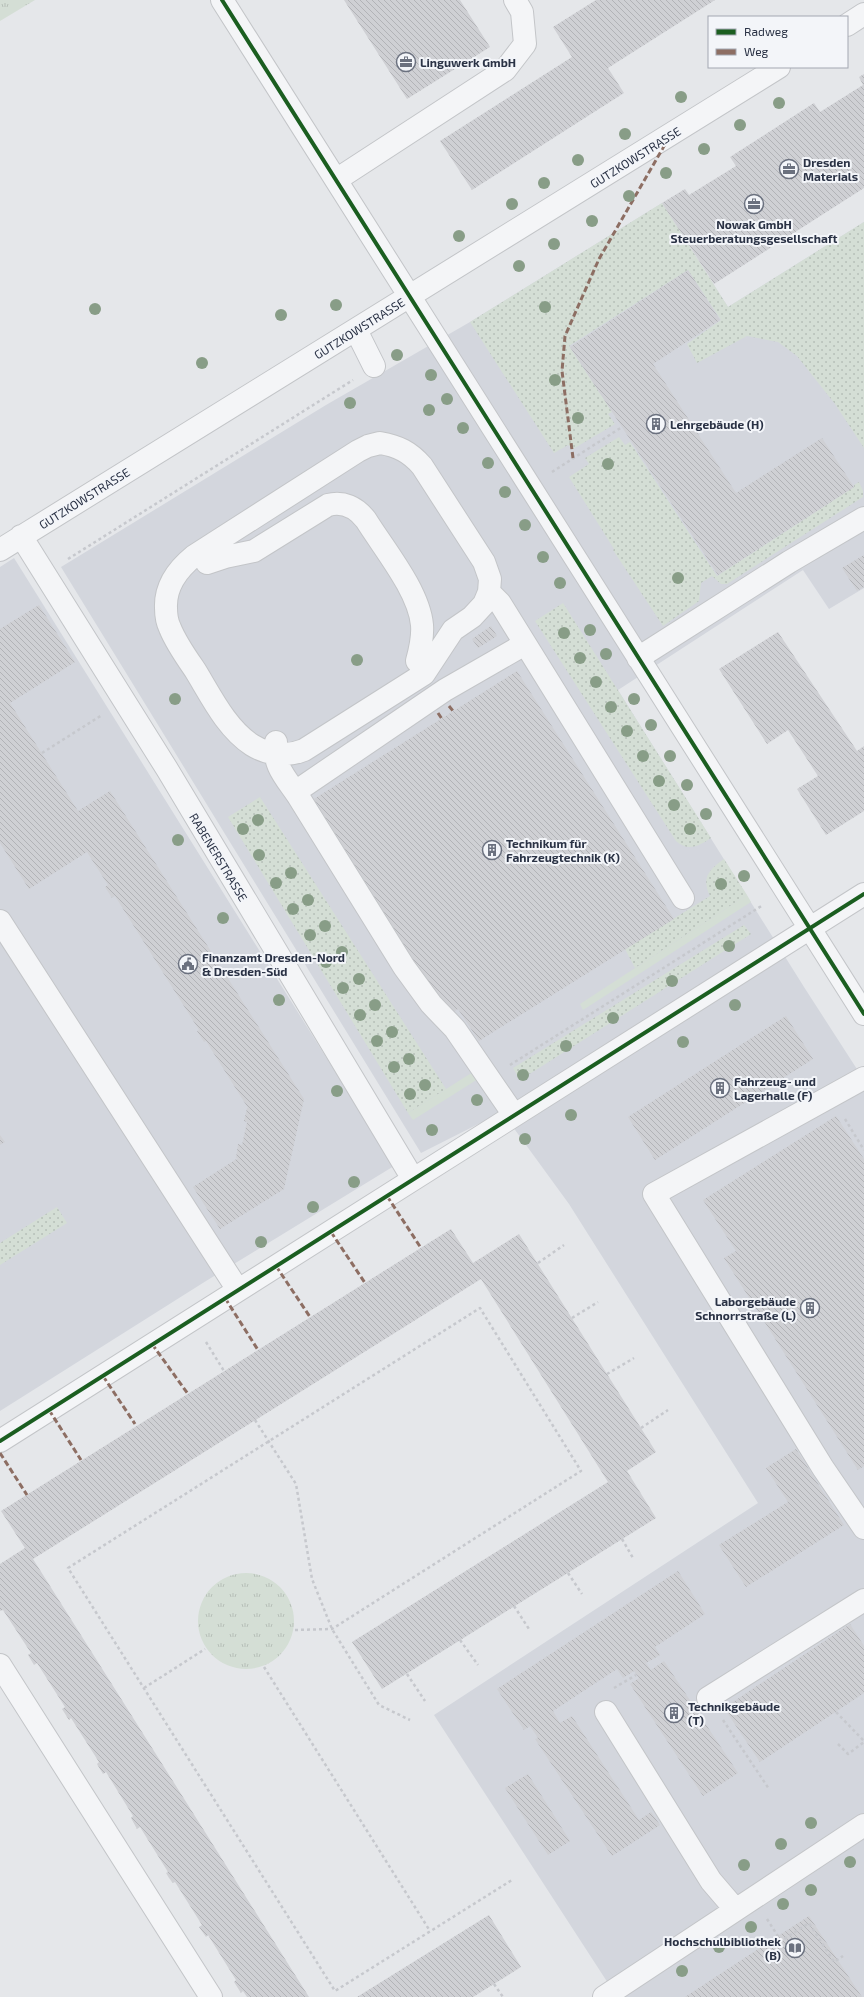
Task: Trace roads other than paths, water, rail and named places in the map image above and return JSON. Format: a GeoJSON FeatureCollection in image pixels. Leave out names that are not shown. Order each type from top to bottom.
{"type":"FeatureCollection","features":[{"type":"Feature","properties":{"kind":"street"},"geometry":{"type":"LineString","coordinates":[[222,0],[864,1014]]}},
{"type":"Feature","properties":{"kind":"street"},"geometry":{"type":"LineString","coordinates":[[336,180],[505,70],[525,44],[522,12],[515,0]]}},
{"type":"Feature","properties":{"kind":"street"},"geometry":{"type":"LineString","coordinates":[[848,24],[864,14]]}},
{"type":"Feature","properties":{"kind":"street","name":"GUTZKOWSTRASSE"},"geometry":{"type":"LineString","coordinates":[[0,550],[777,68]]}},
{"type":"Feature","properties":{"kind":"street"},"geometry":{"type":"LineString","coordinates":[[356,330],[374,366]]}},
{"type":"Feature","properties":{"kind":"street"},"geometry":{"type":"LineString","coordinates":[[380,443],[393,445],[414,456],[426,472],[484,562],[490,579],[489,592],[481,609],[453,630],[420,676],[311,746],[297,753],[275,747],[253,746],[235,732],[170,628],[166,606],[170,584],[178,571],[194,556],[362,449],[380,443]]}},
{"type":"Feature","properties":{"kind":"street"},"geometry":{"type":"LineString","coordinates":[[275,747],[304,735],[412,666],[417,661],[440,625],[470,600],[475,593],[477,581],[473,570],[411,473],[402,464],[394,459],[380,457],[368,460],[207,563],[189,579],[183,589],[179,606],[182,623],[242,718],[254,731],[275,747],[277,764],[404,967],[431,1004],[454,1029],[514,1115]]}},
{"type":"Feature","properties":{"kind":"street"},"geometry":{"type":"LineString","coordinates":[[207,563],[225,557],[254,551],[328,505],[339,503],[348,505],[362,515],[366,520],[417,602],[422,626],[421,643],[417,661]]}},
{"type":"Feature","properties":{"kind":"street"},"geometry":{"type":"LineString","coordinates":[[638,658],[789,562],[864,518]]}},
{"type":"Feature","properties":{"kind":"street","name":"RABENERSTRASSE"},"geometry":{"type":"LineString","coordinates":[[21,536],[167,769],[413,1180]]}},
{"type":"Feature","properties":{"kind":"street"},"geometry":{"type":"LineString","coordinates":[[489,592],[500,603],[683,898]]}},
{"type":"Feature","properties":{"kind":"street"},"geometry":{"type":"LineString","coordinates":[[298,796],[301,788],[445,690],[525,644]]}},
{"type":"Feature","properties":{"kind":"street"},"geometry":{"type":"LineString","coordinates":[[371,740],[379,745],[393,742]]}},
{"type":"Feature","properties":{"kind":"street"},"geometry":{"type":"LineString","coordinates":[[0,1441],[864,894]]}},
{"type":"Feature","properties":{"kind":"street"},"geometry":{"type":"LineString","coordinates":[[0,921],[238,1290]]}},
{"type":"Feature","properties":{"kind":"street"},"geometry":{"type":"LineString","coordinates":[[864,1078],[654,1194],[823,1468],[864,1528]]}},
{"type":"Feature","properties":{"kind":"street"},"geometry":{"type":"LineString","coordinates":[[708,1698],[864,1600]]}},
{"type":"Feature","properties":{"kind":"street"},"geometry":{"type":"LineString","coordinates":[[0,1665],[211,1997]]}},
{"type":"Feature","properties":{"kind":"street"},"geometry":{"type":"LineString","coordinates":[[606,1712],[711,1881],[735,1909]]}},
{"type":"Feature","properties":{"kind":"street"},"geometry":{"type":"LineString","coordinates":[[604,1997],[864,1825]]}},
{"type":"Feature","properties":{"kind":"place","name":"Linguwerk GmbH"},"geometry":{"type":"Point","coordinates":[406,62]}},
{"type":"Feature","properties":{"kind":"place","name":"Dresden Materials"},"geometry":{"type":"Point","coordinates":[789,169]}},
{"type":"Feature","properties":{"kind":"place","name":"Nowak GmbH Steuerberatungsgesellschaft"},"geometry":{"type":"Point","coordinates":[754,204]}},
{"type":"Feature","properties":{"kind":"place","name":"Lehrgebäude (H)"},"geometry":{"type":"Point","coordinates":[656,424]}},
{"type":"Feature","properties":{"kind":"place","name":"Technikum für Fahrzeugtechnik (K)"},"geometry":{"type":"Point","coordinates":[492,850]}},
{"type":"Feature","properties":{"kind":"place","name":"Finanzamt Dresden-Nord & Dresden-Süd"},"geometry":{"type":"Point","coordinates":[188,964]}},
{"type":"Feature","properties":{"kind":"place","name":"Fahrzeug- und Lagerhalle (F)"},"geometry":{"type":"Point","coordinates":[720,1088]}},
{"type":"Feature","properties":{"kind":"place","name":"Laborgebäude Schnorrstraße (L)"},"geometry":{"type":"Point","coordinates":[810,1308]}},
{"type":"Feature","properties":{"kind":"place","name":"Technikgebäude (T)"},"geometry":{"type":"Point","coordinates":[674,1713]}},
{"type":"Feature","properties":{"kind":"place","name":"Hochschulbibliothek (B)"},"geometry":{"type":"Point","coordinates":[795,1948]}}]}
